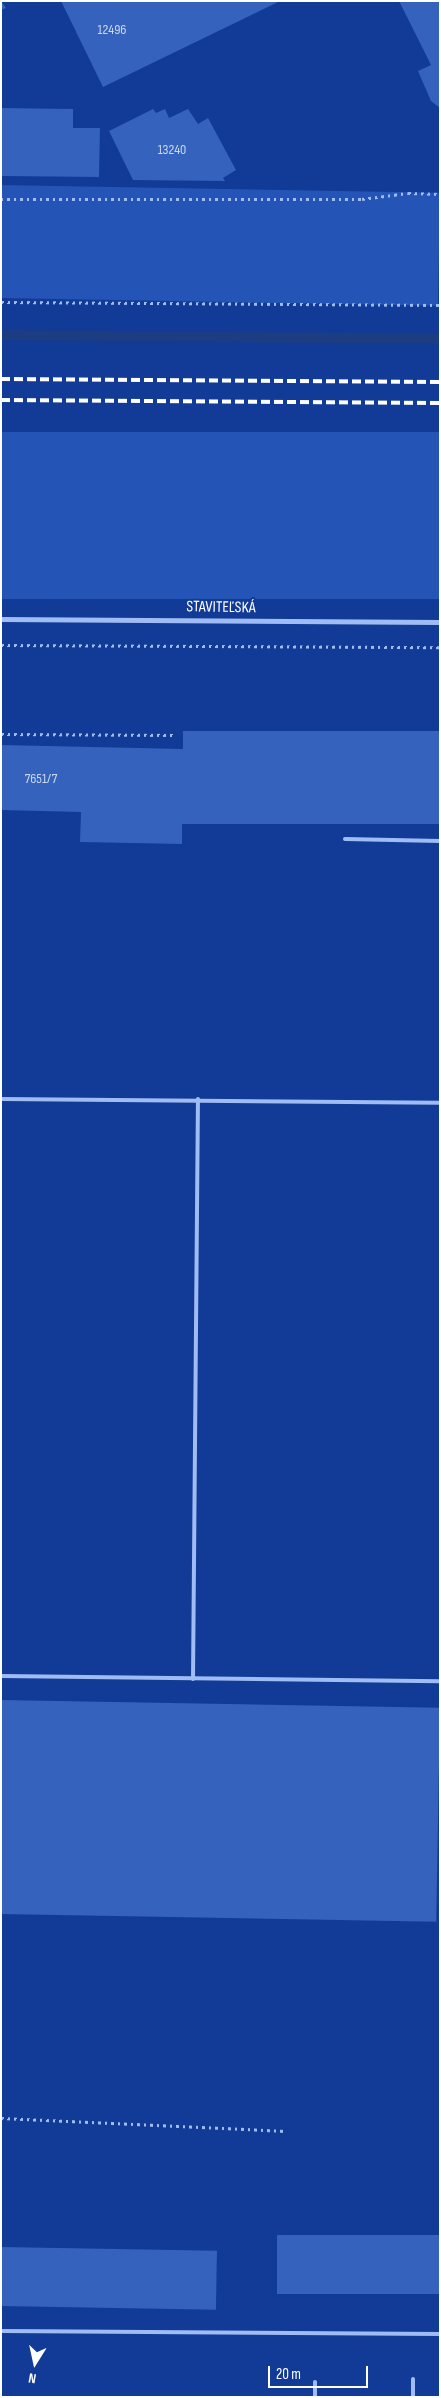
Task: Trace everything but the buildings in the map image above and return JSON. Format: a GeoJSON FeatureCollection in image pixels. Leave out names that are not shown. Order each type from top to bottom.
{"type":"FeatureCollection","features":[{"type":"Feature","properties":{"kind":"street","name":"STAVITEĽSKÁ"},"geometry":{"type":"LineString","coordinates":[[1,618],[440,622]]}},
{"type":"Feature","properties":{"kind":"lane"},"geometry":{"type":"LineString","coordinates":[[345,839],[440,841]]}},
{"type":"Feature","properties":{"kind":"lane"},"geometry":{"type":"LineString","coordinates":[[1,1099],[198,1099],[440,1103]]}},
{"type":"Feature","properties":{"kind":"lane"},"geometry":{"type":"LineString","coordinates":[[193,1679],[198,1099]]}},
{"type":"Feature","properties":{"kind":"lane"},"geometry":{"type":"LineString","coordinates":[[1,1676],[440,1681]]}},
{"type":"Feature","properties":{"kind":"lane"},"geometry":{"type":"LineString","coordinates":[[2,2331],[440,2334]]}},
{"type":"Feature","properties":{"kind":"lane"},"geometry":{"type":"LineString","coordinates":[[413,2379],[413,2397]]}},
{"type":"Feature","properties":{"kind":"lane"},"geometry":{"type":"LineString","coordinates":[[315,2382],[315,2397]]}},
{"type":"Feature","properties":{"kind":"path"},"geometry":{"type":"LineString","coordinates":[[1,200],[362,199],[408,193],[440,194]]}},
{"type":"Feature","properties":{"kind":"path"},"geometry":{"type":"LineString","coordinates":[[1,302],[440,305]]}},
{"type":"Feature","properties":{"kind":"path"},"geometry":{"type":"LineString","coordinates":[[1,645],[440,647]]}},
{"type":"Feature","properties":{"kind":"path"},"geometry":{"type":"LineString","coordinates":[[1,734],[176,735]]}},
{"type":"Feature","properties":{"kind":"path"},"geometry":{"type":"LineString","coordinates":[[1,2118],[286,2131]]}},
{"type":"Feature","properties":{"kind":"shaded area"},"geometry":{"type":"Polygon","coordinates":[[[1,185],[440,193],[438,306],[1,298],[1,185]]]}},
{"type":"Feature","properties":{"kind":"shaded area"},"geometry":{"type":"Polygon","coordinates":[[[1,432],[440,432],[440,599],[1,599],[1,432]]]}},
{"type":"Feature","properties":{"kind":"waterway"},"geometry":{"type":"LineString","coordinates":[[1,335],[440,339]]}},
{"type":"Feature","properties":{"kind":"railway"},"geometry":{"type":"LineString","coordinates":[[1,379],[440,382]]}},
{"type":"Feature","properties":{"kind":"railway"},"geometry":{"type":"LineString","coordinates":[[1,400],[440,403]]}}]}
